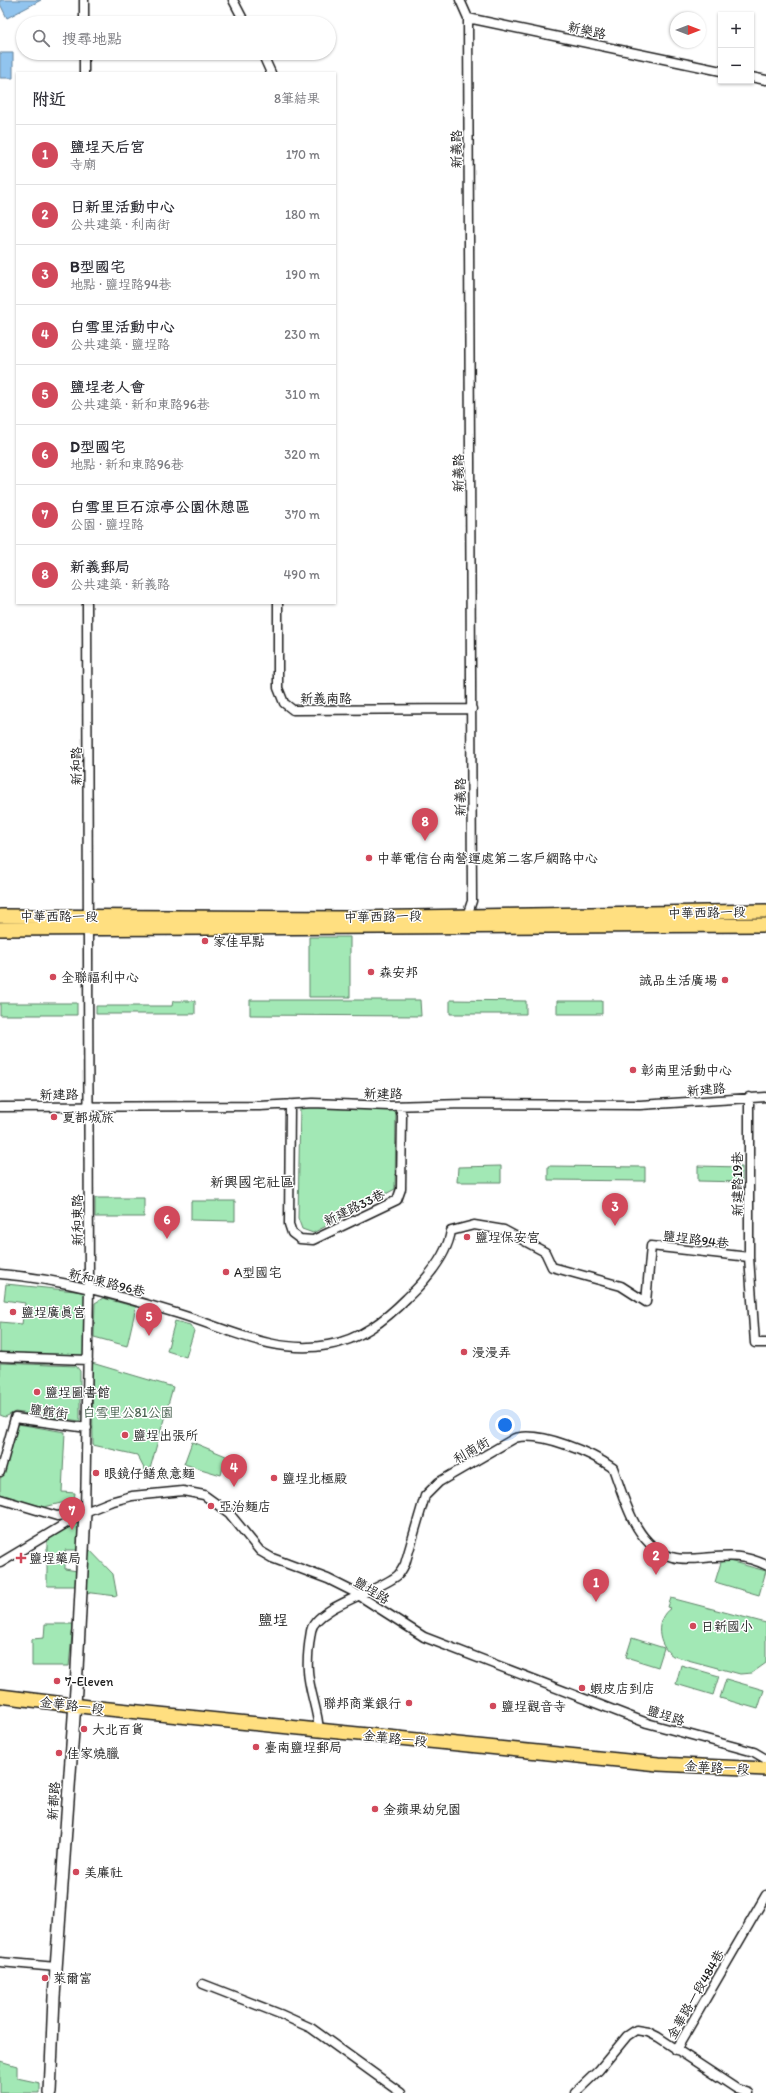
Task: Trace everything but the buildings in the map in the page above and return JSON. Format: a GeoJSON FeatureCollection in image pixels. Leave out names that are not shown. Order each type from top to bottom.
{"type":"FeatureCollection","features":[{"type":"Feature","properties":{"kind":"main road","name":"中華西路一段"},"geometry":{"type":"LineString","coordinates":[[0,929],[89,922],[766,911]]}},
{"type":"Feature","properties":{"kind":"main road","name":"中華西路一段"},"geometry":{"type":"LineString","coordinates":[[0,916],[89,922],[462,926],[766,925]]}},
{"type":"Feature","properties":{"kind":"main road","name":"金華路一段"},"geometry":{"type":"LineString","coordinates":[[0,1696],[74,1706],[658,1764],[766,1769]]}},
{"type":"Feature","properties":{"kind":"street"},"geometry":{"type":"LineString","coordinates":[[84,0],[84,16]]}},
{"type":"Feature","properties":{"kind":"street"},"geometry":{"type":"LineString","coordinates":[[233,0],[242,16]]}},
{"type":"Feature","properties":{"kind":"street"},"geometry":{"type":"LineString","coordinates":[[460,0],[468,18]]}},
{"type":"Feature","properties":{"kind":"street","name":"新樂路"},"geometry":{"type":"LineString","coordinates":[[468,18],[718,70]]}},
{"type":"Feature","properties":{"kind":"street","name":"新義路"},"geometry":{"type":"LineString","coordinates":[[462,926],[468,915],[472,901],[468,18]]}},
{"type":"Feature","properties":{"kind":"street"},"geometry":{"type":"LineString","coordinates":[[84,60],[84,72]]}},
{"type":"Feature","properties":{"kind":"street"},"geometry":{"type":"LineString","coordinates":[[265,60],[271,72]]}},
{"type":"Feature","properties":{"kind":"street"},"geometry":{"type":"LineString","coordinates":[[754,78],[766,80]]}},
{"type":"Feature","properties":{"kind":"street","name":"新和路"},"geometry":{"type":"LineString","coordinates":[[87,604],[89,922]]}},
{"type":"Feature","properties":{"kind":"street","name":"新義南路"},"geometry":{"type":"LineString","coordinates":[[278,604],[278,688],[284,703],[293,710],[472,710]]}},
{"type":"Feature","properties":{"kind":"street","name":"新和東路"},"geometry":{"type":"LineString","coordinates":[[85,1512],[89,1287],[89,922]]}},
{"type":"Feature","properties":{"kind":"street","name":"新建路"},"geometry":{"type":"LineString","coordinates":[[0,1107],[253,1106],[290,1104],[400,1106],[464,1104],[640,1104],[685,1103],[748,1097],[766,1097]]}},
{"type":"Feature","properties":{"kind":"street","name":"新建路19巷"},"geometry":{"type":"LineString","coordinates":[[748,1097],[749,1257],[755,1343],[766,1342]]}},
{"type":"Feature","properties":{"kind":"street","name":"新建路33巷"},"geometry":{"type":"LineString","coordinates":[[290,1104],[289,1224],[292,1233],[300,1239],[313,1240],[397,1200],[401,1189],[402,1114],[400,1106]]}},
{"type":"Feature","properties":{"kind":"street","name":"鹽埕路94巷"},"geometry":{"type":"LineString","coordinates":[[474,1225],[504,1230],[545,1252],[552,1267],[621,1286],[646,1302],[651,1246],[749,1257]]}},
{"type":"Feature","properties":{"kind":"street","name":"新和東路96巷"},"geometry":{"type":"LineString","coordinates":[[0,1274],[89,1287],[183,1315],[256,1341],[298,1347],[328,1346],[360,1336],[393,1312],[419,1287],[449,1242],[451,1231],[474,1225]]}},
{"type":"Feature","properties":{"kind":"street"},"geometry":{"type":"LineString","coordinates":[[0,1357],[88,1360]]}},
{"type":"Feature","properties":{"kind":"street","name":"鹽館街"},"geometry":{"type":"LineString","coordinates":[[0,1472],[15,1418],[87,1428]]}},
{"type":"Feature","properties":{"kind":"street","name":"利南街"},"geometry":{"type":"LineString","coordinates":[[319,1731],[318,1717],[308,1671],[311,1630],[314,1623],[319,1618],[347,1600],[360,1596],[400,1574],[405,1564],[425,1496],[439,1482],[520,1436],[528,1436],[560,1443],[606,1463],[613,1468],[635,1524],[650,1545],[672,1557],[686,1559],[726,1556],[748,1557],[766,1565]]}},
{"type":"Feature","properties":{"kind":"street","name":"鹽埕路"},"geometry":{"type":"LineString","coordinates":[[0,1562],[85,1512],[132,1496],[183,1490],[204,1495],[229,1513],[260,1551],[272,1558],[328,1579],[360,1596],[424,1637],[647,1723],[754,1752],[766,1759]]}},
{"type":"Feature","properties":{"kind":"street"},"geometry":{"type":"LineString","coordinates":[[0,1499],[57,1516],[85,1512]]}},
{"type":"Feature","properties":{"kind":"street","name":"新都路"},"geometry":{"type":"LineString","coordinates":[[50,2093],[56,1967],[74,1706],[85,1512]]}},
{"type":"Feature","properties":{"kind":"street","name":"鹽埕路"},"geometry":{"type":"LineString","coordinates":[[754,1752],[766,1752]]}},
{"type":"Feature","properties":{"kind":"street","name":"金華路一段484巷"},"geometry":{"type":"LineString","coordinates":[[574,2093],[599,2070],[627,2036],[636,2030],[648,2032],[676,2050],[766,1895]]}},
{"type":"Feature","properties":{"kind":"street"},"geometry":{"type":"LineString","coordinates":[[0,1962],[56,1967]]}},
{"type":"Feature","properties":{"kind":"street"},"geometry":{"type":"LineString","coordinates":[[203,1984],[280,2014],[310,2028],[401,2093]]}},
{"type":"Feature","properties":{"kind":"street"},"geometry":{"type":"LineString","coordinates":[[676,2050],[735,2091],[749,2093]]}},
{"type":"Feature","properties":{"kind":"green space"},"geometry":{"type":"Polygon","coordinates":[[[309,937],[350,937],[350,997],[309,997],[309,937]]]}},
{"type":"Feature","properties":{"kind":"green space"},"geometry":{"type":"Polygon","coordinates":[[[250,1000],[420,1000],[421,1016],[250,1015],[250,1000]]]}},
{"type":"Feature","properties":{"kind":"green space"},"geometry":{"type":"Polygon","coordinates":[[[450,1000],[526,1001],[526,1014],[450,1014],[450,1000]]]}},
{"type":"Feature","properties":{"kind":"green space"},"geometry":{"type":"Polygon","coordinates":[[[173,1001],[195,1001],[195,1014],[96,1014],[96,1006],[172,1006],[173,1001]]]}},
{"type":"Feature","properties":{"kind":"green space"},"geometry":{"type":"Polygon","coordinates":[[[557,1001],[602,1001],[602,1014],[557,1014],[557,1001]]]}},
{"type":"Feature","properties":{"kind":"green space"},"geometry":{"type":"Polygon","coordinates":[[[0,1003],[77,1003],[77,1015],[0,1015],[0,1003]]]}},
{"type":"Feature","properties":{"kind":"green space"},"geometry":{"type":"Polygon","coordinates":[[[300,1106],[396,1108],[395,1189],[313,1233],[302,1229],[298,1218],[300,1106]]]}},
{"type":"Feature","properties":{"kind":"green space"},"geometry":{"type":"Polygon","coordinates":[[[501,1166],[501,1182],[457,1182],[458,1167],[501,1166]]]}},
{"type":"Feature","properties":{"kind":"green space"},"geometry":{"type":"Polygon","coordinates":[[[548,1166],[645,1167],[645,1181],[548,1180],[548,1166]]]}},
{"type":"Feature","properties":{"kind":"green space"},"geometry":{"type":"Polygon","coordinates":[[[698,1166],[742,1167],[742,1182],[698,1181],[698,1166]]]}},
{"type":"Feature","properties":{"kind":"green space"},"geometry":{"type":"Polygon","coordinates":[[[95,1198],[144,1198],[144,1217],[95,1217],[95,1198]]]}},
{"type":"Feature","properties":{"kind":"green space"},"geometry":{"type":"Polygon","coordinates":[[[191,1201],[235,1201],[235,1221],[191,1220],[191,1201]]]}},
{"type":"Feature","properties":{"kind":"green space"},"geometry":{"type":"Polygon","coordinates":[[[6,1284],[85,1292],[86,1359],[0,1354],[0,1322],[22,1324],[25,1303],[4,1300],[6,1284]]]}},
{"type":"Feature","properties":{"kind":"green space"},"geometry":{"type":"Polygon","coordinates":[[[103,1298],[136,1307],[127,1346],[94,1337],[95,1303],[103,1298]]]}},
{"type":"Feature","properties":{"kind":"green space"},"geometry":{"type":"Polygon","coordinates":[[[175,1321],[190,1325],[194,1331],[186,1357],[167,1351],[175,1321]]]}},
{"type":"Feature","properties":{"kind":"green space"},"geometry":{"type":"Polygon","coordinates":[[[0,1363],[76,1366],[80,1371],[80,1421],[15,1412],[5,1417],[0,1415],[0,1363]]]}},
{"type":"Feature","properties":{"kind":"green space","name":"白雪里公81公園"},"geometry":{"type":"Polygon","coordinates":[[[92,1363],[173,1387],[148,1476],[137,1455],[93,1445],[92,1363]]]}},
{"type":"Feature","properties":{"kind":"green space"},"geometry":{"type":"Polygon","coordinates":[[[18,1424],[65,1432],[62,1492],[75,1493],[74,1500],[44,1507],[0,1496],[0,1480],[18,1424]]]}},
{"type":"Feature","properties":{"kind":"green space"},"geometry":{"type":"Polygon","coordinates":[[[192,1442],[226,1456],[221,1475],[184,1464],[192,1442]]]}},
{"type":"Feature","properties":{"kind":"green space"},"geometry":{"type":"Polygon","coordinates":[[[79,1522],[77,1550],[65,1550],[65,1569],[77,1571],[77,1586],[47,1586],[47,1539],[79,1522]]]}},
{"type":"Feature","properties":{"kind":"green space"},"geometry":{"type":"Polygon","coordinates":[[[86,1546],[113,1574],[117,1596],[83,1592],[86,1546]]]}},
{"type":"Feature","properties":{"kind":"green space"},"geometry":{"type":"Polygon","coordinates":[[[722,1559],[766,1571],[759,1595],[715,1582],[722,1559]]]}},
{"type":"Feature","properties":{"kind":"green space"},"geometry":{"type":"Polygon","coordinates":[[[671,1598],[766,1623],[766,1663],[752,1673],[740,1674],[673,1656],[664,1646],[660,1632],[662,1619],[671,1608],[668,1607],[671,1598]]]}},
{"type":"Feature","properties":{"kind":"green space"},"geometry":{"type":"Polygon","coordinates":[[[45,1624],[73,1624],[69,1666],[32,1666],[32,1639],[44,1638],[45,1624]]]}},
{"type":"Feature","properties":{"kind":"green space"},"geometry":{"type":"Polygon","coordinates":[[[632,1638],[664,1648],[658,1667],[626,1657],[632,1638]]]}},
{"type":"Feature","properties":{"kind":"green space"},"geometry":{"type":"Polygon","coordinates":[[[681,1665],[719,1676],[713,1695],[676,1684],[681,1665]]]}},
{"type":"Feature","properties":{"kind":"green space"},"geometry":{"type":"Polygon","coordinates":[[[726,1679],[764,1690],[758,1709],[720,1698],[726,1679]]]}},
{"type":"Feature","properties":{"kind":"green space"},"geometry":{"type":"Polygon","coordinates":[[[0,2061],[17,2066],[17,2078],[40,2083],[40,2093],[0,2093],[0,2061]]]}},
{"type":"Feature","properties":{"kind":"water"},"geometry":{"type":"Polygon","coordinates":[[[0,0],[41,0],[7,18],[0,4],[0,0]]]}},
{"type":"Feature","properties":{"kind":"water"},"geometry":{"type":"Polygon","coordinates":[[[0,53],[13,53],[13,78],[0,78],[0,53]]]}},
{"type":"Feature","properties":{"kind":"place","name":"新義郵局"},"geometry":{"type":"Point","coordinates":[425,841]}},
{"type":"Feature","properties":{"kind":"place","name":"中華電信台南營運處第二客戶網路中心"},"geometry":{"type":"Point","coordinates":[369,858]}},
{"type":"Feature","properties":{"kind":"place","name":"家佳早點"},"geometry":{"type":"Point","coordinates":[205,941]}},
{"type":"Feature","properties":{"kind":"place","name":"森安邦"},"geometry":{"type":"Point","coordinates":[371,972]}},
{"type":"Feature","properties":{"kind":"place","name":"全聯福利中心"},"geometry":{"type":"Point","coordinates":[53,977]}},
{"type":"Feature","properties":{"kind":"place","name":"誠品生活廣場"},"geometry":{"type":"Point","coordinates":[725,980]}},
{"type":"Feature","properties":{"kind":"place","name":"彰南里活動中心"},"geometry":{"type":"Point","coordinates":[633,1070]}},
{"type":"Feature","properties":{"kind":"place","name":"夏都城旅"},"geometry":{"type":"Point","coordinates":[54,1117]}},
{"type":"Feature","properties":{"kind":"place","name":"B型國宅"},"geometry":{"type":"Point","coordinates":[615,1226]}},
{"type":"Feature","properties":{"kind":"place","name":"鹽埕保安宮"},"geometry":{"type":"Point","coordinates":[467,1237]}},
{"type":"Feature","properties":{"kind":"place","name":"D型國宅"},"geometry":{"type":"Point","coordinates":[167,1239]}},
{"type":"Feature","properties":{"kind":"place","name":"A型國宅"},"geometry":{"type":"Point","coordinates":[226,1272]}},
{"type":"Feature","properties":{"kind":"place","name":"鹽埕廣真宮"},"geometry":{"type":"Point","coordinates":[13,1312]}},
{"type":"Feature","properties":{"kind":"place","name":"鹽埕老人會"},"geometry":{"type":"Point","coordinates":[149,1336]}},
{"type":"Feature","properties":{"kind":"place","name":"漫漫弄"},"geometry":{"type":"Point","coordinates":[464,1352]}},
{"type":"Feature","properties":{"kind":"place","name":"鹽埕圖書館"},"geometry":{"type":"Point","coordinates":[37,1392]}},
{"type":"Feature","properties":{"kind":"place","name":"鹽埕出張所"},"geometry":{"type":"Point","coordinates":[125,1435]}},
{"type":"Feature","properties":{"kind":"place","name":"眼鏡仔鱔魚意麵"},"geometry":{"type":"Point","coordinates":[96,1473]}},
{"type":"Feature","properties":{"kind":"place","name":"鹽埕北極殿"},"geometry":{"type":"Point","coordinates":[274,1478]}},
{"type":"Feature","properties":{"kind":"place","name":"白雪里活動中心"},"geometry":{"type":"Point","coordinates":[234,1487]}},
{"type":"Feature","properties":{"kind":"place","name":"亞治麵店"},"geometry":{"type":"Point","coordinates":[211,1506]}},
{"type":"Feature","properties":{"kind":"place","name":"白雪里巨石涼亭公園休憩區"},"geometry":{"type":"Point","coordinates":[72,1530]}},
{"type":"Feature","properties":{"kind":"place","name":"鹽埕藥局"},"geometry":{"type":"Point","coordinates":[21,1558]}},
{"type":"Feature","properties":{"kind":"place","name":"日新里活動中心"},"geometry":{"type":"Point","coordinates":[656,1575]}},
{"type":"Feature","properties":{"kind":"place","name":"鹽埕天后宮"},"geometry":{"type":"Point","coordinates":[596,1602]}},
{"type":"Feature","properties":{"kind":"place","name":"日新國小"},"geometry":{"type":"Point","coordinates":[693,1626]}},
{"type":"Feature","properties":{"kind":"place","name":"7-Eleven"},"geometry":{"type":"Point","coordinates":[57,1681]}},
{"type":"Feature","properties":{"kind":"place","name":"蝦皮店到店"},"geometry":{"type":"Point","coordinates":[582,1688]}},
{"type":"Feature","properties":{"kind":"place","name":"聯邦商業銀行"},"geometry":{"type":"Point","coordinates":[409,1703]}},
{"type":"Feature","properties":{"kind":"place","name":"鹽埕觀音寺"},"geometry":{"type":"Point","coordinates":[493,1706]}},
{"type":"Feature","properties":{"kind":"place","name":"大北百貨"},"geometry":{"type":"Point","coordinates":[84,1729]}},
{"type":"Feature","properties":{"kind":"place","name":"臺南鹽埕郵局"},"geometry":{"type":"Point","coordinates":[256,1747]}},
{"type":"Feature","properties":{"kind":"place","name":"佳家燒臘"},"geometry":{"type":"Point","coordinates":[59,1753]}},
{"type":"Feature","properties":{"kind":"place","name":"金蘋果幼兒園"},"geometry":{"type":"Point","coordinates":[375,1809]}},
{"type":"Feature","properties":{"kind":"place","name":"美廉社"},"geometry":{"type":"Point","coordinates":[76,1872]}},
{"type":"Feature","properties":{"kind":"place","name":"萊爾富"},"geometry":{"type":"Point","coordinates":[45,1978]}},
{"type":"Feature","properties":{"kind":"district","name":"新興國宅社區"},"geometry":{"type":"Point","coordinates":[252,1182]}},
{"type":"Feature","properties":{"kind":"district","name":"鹽埕"},"geometry":{"type":"Point","coordinates":[273,1620]}}]}
